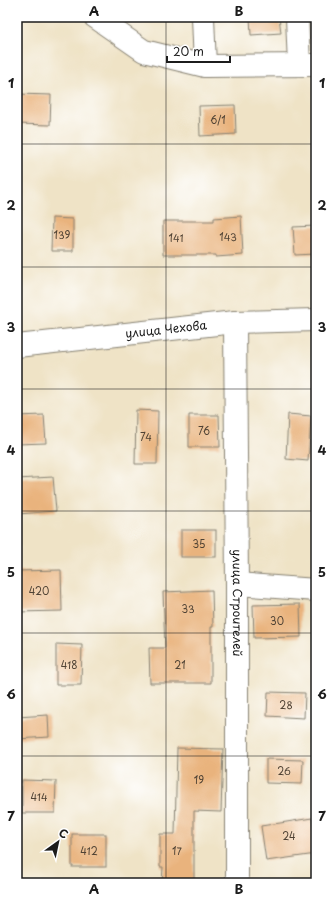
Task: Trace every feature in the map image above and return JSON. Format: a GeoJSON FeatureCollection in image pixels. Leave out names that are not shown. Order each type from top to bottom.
{"type":"FeatureCollection","features":[{"type":"Feature","properties":{"kind":"street"},"geometry":{"type":"LineString","coordinates":[[94,17],[144,51],[205,66],[308,65],[296,17]]}},
{"type":"Feature","properties":{"kind":"street"},"geometry":{"type":"LineString","coordinates":[[202,17],[205,66]]}},
{"type":"Feature","properties":{"kind":"street","name":"улица Чехова"},"geometry":{"type":"LineString","coordinates":[[17,346],[235,322],[316,320]]}},
{"type":"Feature","properties":{"kind":"street","name":"улица Строителей"},"geometry":{"type":"LineString","coordinates":[[235,322],[237,883]]}},
{"type":"Feature","properties":{"kind":"street"},"geometry":{"type":"LineString","coordinates":[[237,584],[316,590]]}},
{"type":"Feature","properties":{"kind":"building"},"geometry":{"type":"Polygon","coordinates":[[[250,17],[279,17],[281,33],[251,35],[250,17]]]}},
{"type":"Feature","properties":{"kind":"building"},"geometry":{"type":"Polygon","coordinates":[[[17,94],[51,95],[50,125],[17,124],[17,94]]]}},
{"type":"Feature","properties":{"kind":"building"},"geometry":{"type":"Polygon","coordinates":[[[235,105],[236,134],[200,136],[199,106],[235,105]]]}},
{"type":"Feature","properties":{"kind":"building"},"geometry":{"type":"Polygon","coordinates":[[[241,216],[243,255],[216,257],[216,255],[163,255],[163,221],[214,221],[214,218],[241,216]]]}},
{"type":"Feature","properties":{"kind":"building"},"geometry":{"type":"Polygon","coordinates":[[[52,218],[73,219],[73,251],[51,251],[52,218]]]}},
{"type":"Feature","properties":{"kind":"building"},"geometry":{"type":"Polygon","coordinates":[[[316,226],[316,254],[295,255],[293,227],[316,226]]]}},
{"type":"Feature","properties":{"kind":"building"},"geometry":{"type":"Polygon","coordinates":[[[136,410],[158,411],[157,464],[135,464],[136,410]]]}},
{"type":"Feature","properties":{"kind":"building"},"geometry":{"type":"Polygon","coordinates":[[[288,414],[311,416],[308,461],[286,459],[288,414]]]}},
{"type":"Feature","properties":{"kind":"building"},"geometry":{"type":"Polygon","coordinates":[[[44,415],[46,443],[17,444],[17,416],[44,415]]]}},
{"type":"Feature","properties":{"kind":"building"},"geometry":{"type":"Polygon","coordinates":[[[189,415],[219,415],[220,447],[189,447],[189,415]]]}},
{"type":"Feature","properties":{"kind":"building"},"geometry":{"type":"Polygon","coordinates":[[[53,477],[56,511],[18,514],[17,479],[53,477]]]}},
{"type":"Feature","properties":{"kind":"building"},"geometry":{"type":"Polygon","coordinates":[[[181,530],[216,530],[216,557],[181,557],[181,530]]]}},
{"type":"Feature","properties":{"kind":"building"},"geometry":{"type":"Polygon","coordinates":[[[61,570],[62,611],[17,612],[17,571],[61,570]]]}},
{"type":"Feature","properties":{"kind":"building"},"geometry":{"type":"Polygon","coordinates":[[[212,590],[213,627],[211,627],[211,683],[150,683],[149,648],[165,648],[163,592],[212,590]]]}},
{"type":"Feature","properties":{"kind":"building"},"geometry":{"type":"Polygon","coordinates":[[[300,604],[301,637],[254,638],[253,605],[300,604]]]}},
{"type":"Feature","properties":{"kind":"building"},"geometry":{"type":"Polygon","coordinates":[[[56,644],[82,645],[81,685],[56,685],[56,644]]]}},
{"type":"Feature","properties":{"kind":"building"},"geometry":{"type":"Polygon","coordinates":[[[268,692],[305,693],[304,718],[267,716],[268,692]]]}},
{"type":"Feature","properties":{"kind":"building"},"geometry":{"type":"Polygon","coordinates":[[[48,715],[49,737],[17,739],[17,717],[48,715]]]}},
{"type":"Feature","properties":{"kind":"building"},"geometry":{"type":"Polygon","coordinates":[[[177,748],[223,749],[221,812],[194,811],[194,883],[162,883],[163,867],[160,867],[160,834],[175,834],[177,748]]]}},
{"type":"Feature","properties":{"kind":"building"},"geometry":{"type":"Polygon","coordinates":[[[266,759],[303,760],[302,784],[266,783],[266,759]]]}},
{"type":"Feature","properties":{"kind":"building"},"geometry":{"type":"Polygon","coordinates":[[[22,780],[56,781],[55,813],[22,813],[22,780]]]}},
{"type":"Feature","properties":{"kind":"building"},"geometry":{"type":"Polygon","coordinates":[[[312,818],[316,854],[266,861],[261,826],[312,818]]]}},
{"type":"Feature","properties":{"kind":"building"},"geometry":{"type":"Polygon","coordinates":[[[72,834],[106,834],[106,867],[72,867],[72,834]]]}}]}
